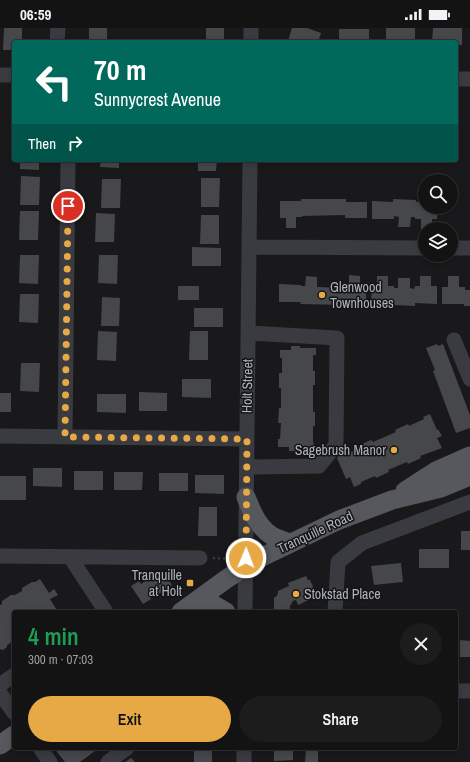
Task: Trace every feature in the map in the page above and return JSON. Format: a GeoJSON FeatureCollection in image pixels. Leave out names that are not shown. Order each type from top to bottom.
{"type":"FeatureCollection","features":[{"type":"Feature","properties":{"kind":"main road","name":"Tranquille Road"},"geometry":{"type":"LineString","coordinates":[[392,500],[436,472],[470,456]]}},
{"type":"Feature","properties":{"kind":"main road","name":"Tranquille Road"},"geometry":{"type":"LineString","coordinates":[[184,610],[246,566],[339,520],[392,500],[441,488],[470,476]]}},
{"type":"Feature","properties":{"kind":"main road"},"geometry":{"type":"LineString","coordinates":[[246,497],[256,520],[262,528],[273,536],[290,543]]}},
{"type":"Feature","properties":{"kind":"main road"},"geometry":{"type":"LineString","coordinates":[[196,601],[214,605],[223,610]]}},
{"type":"Feature","properties":{"kind":"main road"},"geometry":{"type":"LineString","coordinates":[[0,745],[12,736]]}},
{"type":"Feature","properties":{"kind":"street"},"geometry":{"type":"LineString","coordinates":[[57,40],[58,28]]}},
{"type":"Feature","properties":{"kind":"street"},"geometry":{"type":"LineString","coordinates":[[251,28],[251,40]]}},
{"type":"Feature","properties":{"kind":"street"},"geometry":{"type":"LineString","coordinates":[[0,75],[12,75]]}},
{"type":"Feature","properties":{"kind":"street"},"geometry":{"type":"LineString","coordinates":[[458,79],[470,79]]}},
{"type":"Feature","properties":{"kind":"street"},"geometry":{"type":"LineString","coordinates":[[65,437],[68,162]]}},
{"type":"Feature","properties":{"kind":"street","name":"Holt Street"},"geometry":{"type":"LineString","coordinates":[[245,610],[250,162]]}},
{"type":"Feature","properties":{"kind":"street"},"geometry":{"type":"LineString","coordinates":[[249,248],[418,248]]}},
{"type":"Feature","properties":{"kind":"street"},"geometry":{"type":"LineString","coordinates":[[458,248],[470,248]]}},
{"type":"Feature","properties":{"kind":"street"},"geometry":{"type":"LineString","coordinates":[[247,466],[319,466],[336,445],[337,338],[248,333]]}},
{"type":"Feature","properties":{"kind":"street"},"geometry":{"type":"LineString","coordinates":[[454,340],[470,379]]}},
{"type":"Feature","properties":{"kind":"street"},"geometry":{"type":"LineString","coordinates":[[0,436],[247,439]]}},
{"type":"Feature","properties":{"kind":"street"},"geometry":{"type":"LineString","coordinates":[[335,610],[338,562],[362,543],[470,502]]}},
{"type":"Feature","properties":{"kind":"street"},"geometry":{"type":"LineString","coordinates":[[0,556],[200,558]]}},
{"type":"Feature","properties":{"kind":"street"},"geometry":{"type":"LineString","coordinates":[[70,557],[105,610]]}},
{"type":"Feature","properties":{"kind":"street"},"geometry":{"type":"LineString","coordinates":[[0,685],[12,676]]}},
{"type":"Feature","properties":{"kind":"street"},"geometry":{"type":"LineString","coordinates":[[458,691],[470,691]]}},
{"type":"Feature","properties":{"kind":"street"},"geometry":{"type":"LineString","coordinates":[[0,693],[12,711]]}},
{"type":"Feature","properties":{"kind":"street"},"geometry":{"type":"LineString","coordinates":[[41,750],[50,762]]}},
{"type":"Feature","properties":{"kind":"street"},"geometry":{"type":"LineString","coordinates":[[108,762],[123,750]]}},
{"type":"Feature","properties":{"kind":"street"},"geometry":{"type":"LineString","coordinates":[[244,750],[244,762]]}},
{"type":"Feature","properties":{"kind":"building"},"geometry":{"type":"Polygon","coordinates":[[[4,28],[22,28],[22,40],[12,40],[12,50],[3,50],[4,28]]]}},
{"type":"Feature","properties":{"kind":"building"},"geometry":{"type":"Polygon","coordinates":[[[89,28],[107,28],[107,40],[89,40],[89,28]]]}},
{"type":"Feature","properties":{"kind":"building"},"geometry":{"type":"Polygon","coordinates":[[[206,28],[224,28],[224,40],[206,40],[206,28]]]}},
{"type":"Feature","properties":{"kind":"building"},"geometry":{"type":"Polygon","coordinates":[[[292,28],[307,28],[321,33],[319,40],[288,40],[292,28]]]}},
{"type":"Feature","properties":{"kind":"building"},"geometry":{"type":"Polygon","coordinates":[[[386,28],[415,28],[415,40],[386,40],[386,28]]]}},
{"type":"Feature","properties":{"kind":"building"},"geometry":{"type":"Polygon","coordinates":[[[433,28],[462,28],[462,45],[458,45],[458,40],[432,40],[433,28]]]}},
{"type":"Feature","properties":{"kind":"building"},"geometry":{"type":"Polygon","coordinates":[[[339,29],[369,29],[369,40],[339,40],[339,29]]]}},
{"type":"Feature","properties":{"kind":"building"},"geometry":{"type":"Polygon","coordinates":[[[20,162],[39,162],[39,170],[20,169],[20,162]]]}},
{"type":"Feature","properties":{"kind":"building"},"geometry":{"type":"Polygon","coordinates":[[[101,162],[119,162],[119,168],[100,167],[101,162]]]}},
{"type":"Feature","properties":{"kind":"building"},"geometry":{"type":"Polygon","coordinates":[[[198,162],[217,162],[216,171],[198,171],[198,162]]]}},
{"type":"Feature","properties":{"kind":"building"},"geometry":{"type":"Polygon","coordinates":[[[21,176],[40,177],[39,205],[20,205],[21,176]]]}},
{"type":"Feature","properties":{"kind":"building"},"geometry":{"type":"Polygon","coordinates":[[[201,178],[220,178],[219,207],[201,207],[201,178]]]}},
{"type":"Feature","properties":{"kind":"building"},"geometry":{"type":"Polygon","coordinates":[[[102,179],[121,179],[120,208],[101,208],[102,179]]]}},
{"type":"Feature","properties":{"kind":"building"},"geometry":{"type":"Polygon","coordinates":[[[301,199],[346,199],[346,202],[367,202],[367,218],[345,218],[345,215],[302,216],[296,217],[296,228],[286,228],[286,218],[280,218],[280,201],[301,201],[301,199]]]}},
{"type":"Feature","properties":{"kind":"building"},"geometry":{"type":"Polygon","coordinates":[[[393,199],[416,200],[416,202],[418,202],[418,214],[437,214],[437,219],[432,219],[432,222],[421,222],[421,219],[411,217],[410,227],[398,227],[399,217],[394,216],[394,219],[372,219],[372,201],[393,202],[393,199]]]}},
{"type":"Feature","properties":{"kind":"building"},"geometry":{"type":"Polygon","coordinates":[[[20,211],[39,211],[38,240],[19,240],[20,211]]]}},
{"type":"Feature","properties":{"kind":"building"},"geometry":{"type":"Polygon","coordinates":[[[96,213],[115,214],[114,242],[95,242],[96,213]]]}},
{"type":"Feature","properties":{"kind":"building"},"geometry":{"type":"Polygon","coordinates":[[[201,215],[219,215],[219,244],[200,244],[201,215]]]}},
{"type":"Feature","properties":{"kind":"building"},"geometry":{"type":"Polygon","coordinates":[[[192,247],[221,248],[221,266],[192,266],[192,247]]]}},
{"type":"Feature","properties":{"kind":"building"},"geometry":{"type":"Polygon","coordinates":[[[20,255],[39,255],[38,284],[19,283],[20,255]]]}},
{"type":"Feature","properties":{"kind":"building"},"geometry":{"type":"Polygon","coordinates":[[[99,255],[118,255],[117,284],[98,283],[99,255]]]}},
{"type":"Feature","properties":{"kind":"building","name":"Glenwood Townhouses"},"geometry":{"type":"Polygon","coordinates":[[[349,275],[360,276],[360,285],[366,285],[366,303],[344,302],[344,305],[279,302],[279,284],[305,286],[306,276],[317,277],[317,287],[343,288],[344,285],[349,285],[349,275]]]}},
{"type":"Feature","properties":{"kind":"building","name":"Glenwood Townhouses"},"geometry":{"type":"Polygon","coordinates":[[[377,276],[388,276],[388,286],[394,286],[394,288],[398,288],[398,278],[410,278],[410,288],[414,289],[415,286],[420,286],[420,276],[431,276],[431,286],[437,286],[437,304],[415,303],[415,306],[393,305],[394,303],[371,303],[372,285],[377,286],[377,276]]]}},
{"type":"Feature","properties":{"kind":"building"},"geometry":{"type":"Polygon","coordinates":[[[448,276],[459,276],[459,287],[465,287],[465,290],[470,290],[470,306],[464,306],[464,304],[442,304],[442,287],[448,287],[448,276]]]}},
{"type":"Feature","properties":{"kind":"building"},"geometry":{"type":"Polygon","coordinates":[[[178,286],[199,286],[199,300],[178,300],[178,286]]]}},
{"type":"Feature","properties":{"kind":"building"},"geometry":{"type":"Polygon","coordinates":[[[20,294],[39,294],[38,323],[19,322],[20,294]]]}},
{"type":"Feature","properties":{"kind":"building"},"geometry":{"type":"Polygon","coordinates":[[[102,297],[120,298],[119,326],[101,326],[102,297]]]}},
{"type":"Feature","properties":{"kind":"building"},"geometry":{"type":"Polygon","coordinates":[[[194,308],[223,308],[223,327],[194,327],[194,308]]]}},
{"type":"Feature","properties":{"kind":"building"},"geometry":{"type":"Polygon","coordinates":[[[98,331],[117,332],[116,361],[97,360],[98,331]]]}},
{"type":"Feature","properties":{"kind":"building"},"geometry":{"type":"Polygon","coordinates":[[[190,331],[208,331],[208,360],[189,360],[190,331]]]}},
{"type":"Feature","properties":{"kind":"building"},"geometry":{"type":"Polygon","coordinates":[[[437,344],[438,346],[443,344],[470,415],[470,428],[456,433],[426,348],[437,344]]]}},
{"type":"Feature","properties":{"kind":"building","name":"Sagebrush Manor"},"geometry":{"type":"Polygon","coordinates":[[[291,346],[300,346],[300,348],[316,348],[316,355],[313,355],[313,371],[315,371],[315,385],[313,385],[313,412],[315,412],[315,426],[313,426],[314,449],[298,449],[298,451],[289,451],[289,447],[278,447],[281,423],[278,423],[279,408],[281,408],[279,373],[282,373],[282,358],[280,358],[280,350],[291,350],[291,346]]]}},
{"type":"Feature","properties":{"kind":"building"},"geometry":{"type":"Polygon","coordinates":[[[21,363],[40,363],[39,392],[20,391],[21,363]]]}},
{"type":"Feature","properties":{"kind":"building"},"geometry":{"type":"Polygon","coordinates":[[[182,379],[211,379],[211,398],[182,397],[182,379]]]}},
{"type":"Feature","properties":{"kind":"building"},"geometry":{"type":"Polygon","coordinates":[[[139,392],[167,393],[167,411],[139,411],[139,392]]]}},
{"type":"Feature","properties":{"kind":"building"},"geometry":{"type":"Polygon","coordinates":[[[0,393],[11,393],[11,412],[0,412],[0,393]]]}},
{"type":"Feature","properties":{"kind":"building"},"geometry":{"type":"Polygon","coordinates":[[[97,394],[126,394],[126,413],[97,412],[97,394]]]}},
{"type":"Feature","properties":{"kind":"building","name":"Sagebrush Manor"},"geometry":{"type":"Polygon","coordinates":[[[430,414],[437,430],[438,429],[442,436],[437,438],[442,448],[420,456],[421,458],[408,464],[407,462],[388,470],[389,472],[376,478],[375,476],[361,482],[361,484],[354,487],[350,477],[346,479],[337,455],[344,452],[345,455],[360,448],[358,446],[371,440],[373,442],[396,432],[395,430],[408,424],[409,426],[424,419],[423,417],[430,414]]]}},
{"type":"Feature","properties":{"kind":"building"},"geometry":{"type":"Polygon","coordinates":[[[33,468],[62,468],[62,487],[33,486],[33,468]]]}},
{"type":"Feature","properties":{"kind":"building"},"geometry":{"type":"Polygon","coordinates":[[[74,471],[103,471],[103,490],[74,490],[74,471]]]}},
{"type":"Feature","properties":{"kind":"building"},"geometry":{"type":"Polygon","coordinates":[[[114,472],[143,472],[142,490],[114,490],[114,472]]]}},
{"type":"Feature","properties":{"kind":"building"},"geometry":{"type":"Polygon","coordinates":[[[159,473],[188,473],[188,491],[159,491],[159,473]]]}},
{"type":"Feature","properties":{"kind":"building"},"geometry":{"type":"Polygon","coordinates":[[[195,475],[224,475],[224,494],[195,493],[195,475]]]}},
{"type":"Feature","properties":{"kind":"building"},"geometry":{"type":"Polygon","coordinates":[[[0,476],[26,476],[26,500],[0,500],[0,476]]]}},
{"type":"Feature","properties":{"kind":"building"},"geometry":{"type":"Polygon","coordinates":[[[199,507],[217,507],[217,536],[198,536],[199,507]]]}},
{"type":"Feature","properties":{"kind":"building"},"geometry":{"type":"Polygon","coordinates":[[[461,531],[470,531],[470,550],[461,550],[461,531]]]}},
{"type":"Feature","properties":{"kind":"building"},"geometry":{"type":"Polygon","coordinates":[[[419,549],[449,549],[449,568],[419,568],[419,549]]]}},
{"type":"Feature","properties":{"kind":"building"},"geometry":{"type":"Polygon","coordinates":[[[401,563],[403,582],[374,585],[371,566],[401,563]]]}},
{"type":"Feature","properties":{"kind":"building"},"geometry":{"type":"Polygon","coordinates":[[[162,570],[172,585],[154,597],[152,593],[149,595],[151,599],[143,604],[131,586],[139,581],[141,584],[162,570]]]}},
{"type":"Feature","properties":{"kind":"building","name":"Stokstad Place"},"geometry":{"type":"Polygon","coordinates":[[[306,576],[308,580],[310,580],[316,593],[312,594],[313,598],[298,605],[296,600],[293,601],[290,609],[295,610],[271,610],[274,609],[274,597],[276,597],[278,591],[289,586],[288,583],[306,576]]]}},
{"type":"Feature","properties":{"kind":"building"},"geometry":{"type":"Polygon","coordinates":[[[40,579],[49,593],[54,589],[58,595],[50,599],[57,610],[12,610],[12,642],[3,650],[0,649],[0,605],[2,604],[2,601],[11,595],[15,595],[22,591],[22,588],[32,582],[40,579]]]}},
{"type":"Feature","properties":{"kind":"building"},"geometry":{"type":"Polygon","coordinates":[[[460,640],[470,641],[470,657],[460,657],[460,640]]]}},
{"type":"Feature","properties":{"kind":"building"},"geometry":{"type":"Polygon","coordinates":[[[56,750],[96,750],[80,762],[65,762],[56,750]]]}},
{"type":"Feature","properties":{"kind":"building"},"geometry":{"type":"Polygon","coordinates":[[[194,750],[212,750],[212,762],[194,762],[194,750]]]}},
{"type":"Feature","properties":{"kind":"building"},"geometry":{"type":"Polygon","coordinates":[[[274,750],[293,750],[293,760],[274,761],[274,750]]]}},
{"type":"Feature","properties":{"kind":"building"},"geometry":{"type":"Polygon","coordinates":[[[306,750],[318,750],[318,762],[305,762],[306,750]]]}},
{"type":"Feature","properties":{"kind":"building"},"geometry":{"type":"Polygon","coordinates":[[[131,758],[135,762],[125,762],[131,758]]]}},
{"type":"Feature","properties":{"kind":"place","name":"Glenwood Townhouses"},"geometry":{"type":"Point","coordinates":[322,295]}},
{"type":"Feature","properties":{"kind":"place","name":"Sagebrush Manor"},"geometry":{"type":"Point","coordinates":[394,450]}},
{"type":"Feature","properties":{"kind":"place","name":"Tranquille at Holt"},"geometry":{"type":"Point","coordinates":[190,583]}},
{"type":"Feature","properties":{"kind":"place","name":"Stokstad Place"},"geometry":{"type":"Point","coordinates":[296,594]}},
{"type":"Feature","properties":{"kind":"route"},"geometry":{"type":"LineString","coordinates":[[68,206],[65,437],[247,439],[246,558]]}}]}
